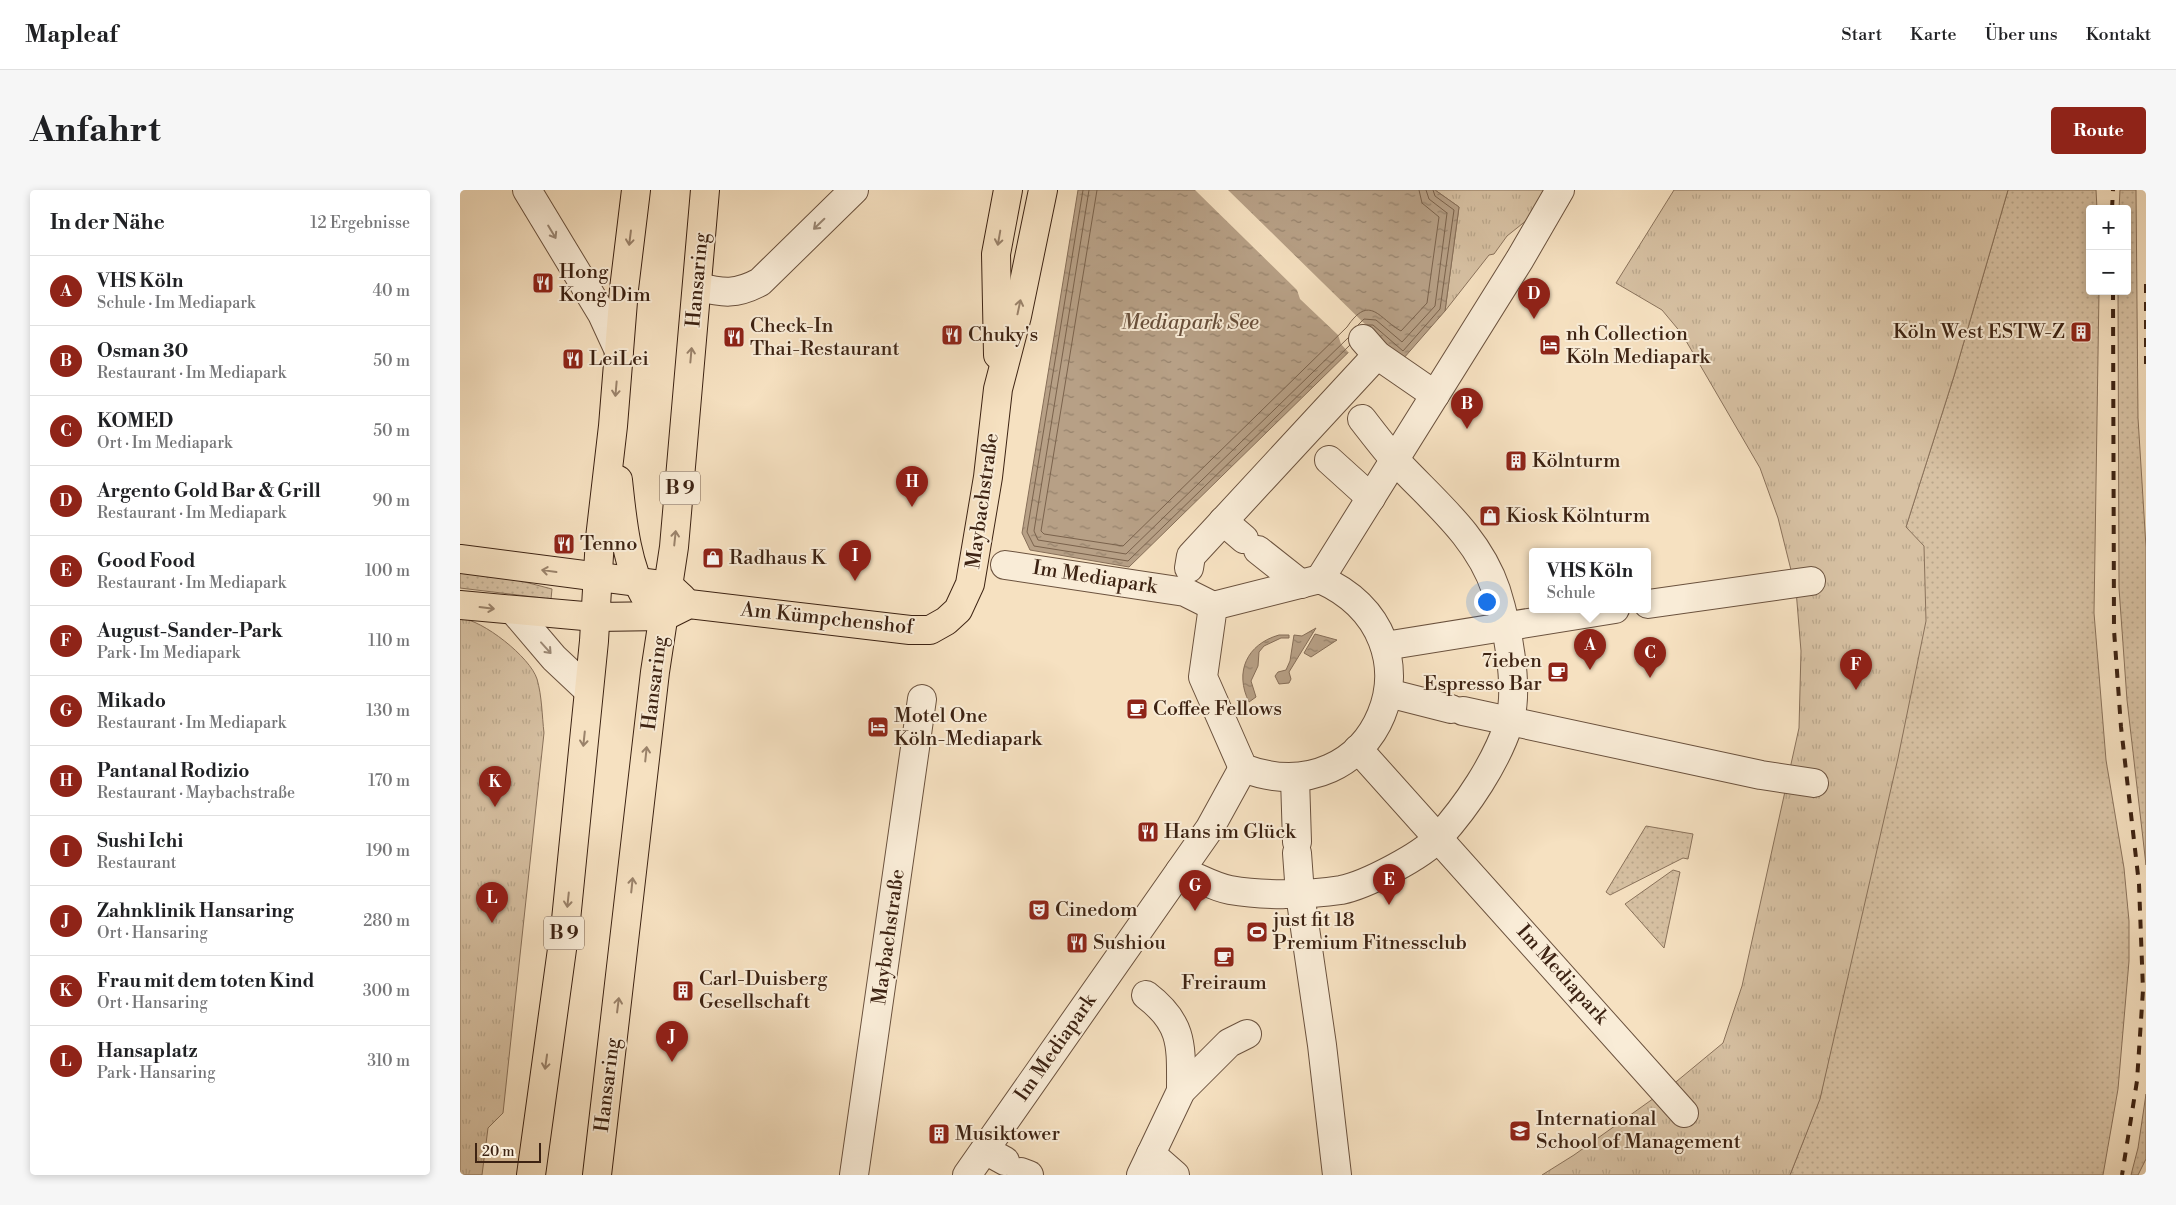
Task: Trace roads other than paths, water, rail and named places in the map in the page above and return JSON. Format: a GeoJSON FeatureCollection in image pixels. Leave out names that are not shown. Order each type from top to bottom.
{"type":"FeatureCollection","features":[{"type":"Feature","properties":{"kind":"main road","name":"B 9"},"geometry":{"type":"LineString","coordinates":[[531,1175],[566,920],[595,618],[597,578],[614,426],[624,289],[636,190]]}},
{"type":"Feature","properties":{"kind":"main road","name":"Hansaring"},"geometry":{"type":"LineString","coordinates":[[597,1175],[667,618],[698,287],[705,190]]}},
{"type":"Feature","properties":{"kind":"main road","name":"Maybachstraße"},"geometry":{"type":"LineString","coordinates":[[998,389],[996,254],[1008,190]]}},
{"type":"Feature","properties":{"kind":"main road","name":"Maybachstraße"},"geometry":{"type":"LineString","coordinates":[[958,610],[966,598],[974,566],[998,389],[1017,316],[1043,190]]}},
{"type":"Feature","properties":{"kind":"main road","name":"B 9"},"geometry":{"type":"LineString","coordinates":[[614,426],[623,526],[637,583],[652,607],[667,618]]}},
{"type":"Feature","properties":{"kind":"main road"},"geometry":{"type":"LineString","coordinates":[[460,559],[669,586]]}},
{"type":"Feature","properties":{"kind":"main road"},"geometry":{"type":"LineString","coordinates":[[597,578],[625,590],[667,618]]}},
{"type":"Feature","properties":{"kind":"main road","name":"Am Kümpchenshof"},"geometry":{"type":"LineString","coordinates":[[460,605],[595,618],[667,618],[910,630],[930,630],[946,621],[958,610]]}},
{"type":"Feature","properties":{"kind":"street"},"geometry":{"type":"LineString","coordinates":[[527,190],[602,314],[619,351]]}},
{"type":"Feature","properties":{"kind":"street"},"geometry":{"type":"LineString","coordinates":[[698,287],[731,292],[745,291],[760,282],[854,190]]}},
{"type":"Feature","properties":{"kind":"street"},"geometry":{"type":"LineString","coordinates":[[1223,521],[1251,545],[1310,582],[1338,587],[1353,598],[1367,612],[1385,646],[1389,664],[1388,693],[1379,720],[1358,749],[1329,769],[1295,778],[1277,778],[1243,768],[1202,677],[1213,606],[1310,582],[1371,498],[1520,259],[1560,190]]}},
{"type":"Feature","properties":{"kind":"street"},"geometry":{"type":"LineString","coordinates":[[1187,579],[1191,556],[1223,521],[1317,447],[1349,409],[1370,347],[1435,394]]}},
{"type":"Feature","properties":{"kind":"street"},"geometry":{"type":"LineString","coordinates":[[1180,871],[1229,890],[1300,894],[1343,889],[1386,874],[1438,838],[1482,781],[1509,722],[1513,677],[1505,625],[1496,590],[1478,550],[1457,524],[1394,460],[1349,409]]}},
{"type":"Feature","properties":{"kind":"street"},"geometry":{"type":"LineString","coordinates":[[1317,447],[1371,498]]}},
{"type":"Feature","properties":{"kind":"street","name":"Im Mediapark"},"geometry":{"type":"LineString","coordinates":[[1005,565],[1187,579],[1213,606]]}},
{"type":"Feature","properties":{"kind":"street"},"geometry":{"type":"LineString","coordinates":[[1651,604],[1811,581]]}},
{"type":"Feature","properties":{"kind":"street"},"geometry":{"type":"LineString","coordinates":[[514,611],[554,658],[588,690]]}},
{"type":"Feature","properties":{"kind":"street"},"geometry":{"type":"LineString","coordinates":[[1385,646],[1588,613]]}},
{"type":"Feature","properties":{"kind":"street"},"geometry":{"type":"LineString","coordinates":[[1388,693],[1509,722],[1761,775],[1814,783]]}},
{"type":"Feature","properties":{"kind":"street","name":"Maybachstraße"},"geometry":{"type":"LineString","coordinates":[[854,1175],[922,699]]}},
{"type":"Feature","properties":{"kind":"street","name":"Im Mediapark"},"geometry":{"type":"LineString","coordinates":[[1358,749],[1684,1113]]}},
{"type":"Feature","properties":{"kind":"street","name":"Im Mediapark"},"geometry":{"type":"LineString","coordinates":[[967,1175],[1010,1164],[1129,983],[1180,871],[1210,828],[1243,768]]}},
{"type":"Feature","properties":{"kind":"street"},"geometry":{"type":"LineString","coordinates":[[1295,778],[1300,894],[1322,1045],[1337,1175]]}},
{"type":"Feature","properties":{"kind":"street"},"geometry":{"type":"LineString","coordinates":[[1129,983],[1164,1009],[1177,1031],[1181,1060],[1181,1090]]}},
{"type":"Feature","properties":{"kind":"street"},"geometry":{"type":"LineString","coordinates":[[1175,1175],[1146,1165],[1181,1090],[1229,1042],[1247,1034]]}},
{"type":"Feature","properties":{"kind":"water","name":"Mediapark See"},"geometry":{"type":"Polygon","coordinates":[[[1078,190],[1435,190],[1459,207],[1445,311],[1403,359],[1369,329],[1362,339],[1129,567],[1030,550],[1022,533],[1078,190]]]}},
{"type":"Feature","properties":{"kind":"water"},"geometry":{"type":"Polygon","coordinates":[[[1316,628],[1289,672],[1291,679],[1289,683],[1279,684],[1275,676],[1278,672],[1286,670],[1290,661],[1294,635],[1302,636],[1316,628]]]}},
{"type":"Feature","properties":{"kind":"water"},"geometry":{"type":"Polygon","coordinates":[[[1315,634],[1337,640],[1311,657],[1304,653],[1315,634]]]}},
{"type":"Feature","properties":{"kind":"water"},"geometry":{"type":"Polygon","coordinates":[[[1279,635],[1289,635],[1289,638],[1281,638],[1264,646],[1259,652],[1258,666],[1251,681],[1256,697],[1249,702],[1243,680],[1243,670],[1246,661],[1251,652],[1259,645],[1279,635]]]}},
{"type":"Feature","properties":{"kind":"railway"},"geometry":{"type":"LineString","coordinates":[[2112,205],[2113,190]]}},
{"type":"Feature","properties":{"kind":"railway"},"geometry":{"type":"LineString","coordinates":[[2146,284],[2146,364]]}},
{"type":"Feature","properties":{"kind":"railway"},"geometry":{"type":"LineString","coordinates":[[2113,295],[2114,630],[2121,727],[2139,884],[2143,990],[2137,1081],[2122,1175]]}},
{"type":"Feature","properties":{"kind":"place","name":"Hong Kong Dim"},"geometry":{"type":"Point","coordinates":[543,283]}},
{"type":"Feature","properties":{"kind":"place","name":"Argento Gold Bar & Grill"},"geometry":{"type":"Point","coordinates":[1534,319]}},
{"type":"Feature","properties":{"kind":"place","name":"Köln West ESTW-Z"},"geometry":{"type":"Point","coordinates":[2081,332]}},
{"type":"Feature","properties":{"kind":"place","name":"Chuky's"},"geometry":{"type":"Point","coordinates":[952,335]}},
{"type":"Feature","properties":{"kind":"place","name":"Check-In Thai-Restaurant"},"geometry":{"type":"Point","coordinates":[734,337]}},
{"type":"Feature","properties":{"kind":"place","name":"nh Collection Köln Mediapark"},"geometry":{"type":"Point","coordinates":[1550,345]}},
{"type":"Feature","properties":{"kind":"place","name":"LeiLei"},"geometry":{"type":"Point","coordinates":[573,359]}},
{"type":"Feature","properties":{"kind":"place","name":"Osman 30"},"geometry":{"type":"Point","coordinates":[1467,429]}},
{"type":"Feature","properties":{"kind":"place","name":"Kölnturm"},"geometry":{"type":"Point","coordinates":[1516,461]}},
{"type":"Feature","properties":{"kind":"place","name":"Pantanal Rodizio"},"geometry":{"type":"Point","coordinates":[912,507]}},
{"type":"Feature","properties":{"kind":"place","name":"Kiosk Kölnturm"},"geometry":{"type":"Point","coordinates":[1490,516]}},
{"type":"Feature","properties":{"kind":"place","name":"Tenno"},"geometry":{"type":"Point","coordinates":[564,544]}},
{"type":"Feature","properties":{"kind":"place","name":"Radhaus K"},"geometry":{"type":"Point","coordinates":[713,558]}},
{"type":"Feature","properties":{"kind":"place","name":"Sushi Ichi"},"geometry":{"type":"Point","coordinates":[855,581]}},
{"type":"Feature","properties":{"kind":"place","name":"VHS Köln"},"geometry":{"type":"Point","coordinates":[1590,670]}},
{"type":"Feature","properties":{"kind":"place","name":"7ieben Espresso Bar"},"geometry":{"type":"Point","coordinates":[1558,672]}},
{"type":"Feature","properties":{"kind":"place","name":"KOMED"},"geometry":{"type":"Point","coordinates":[1650,678]}},
{"type":"Feature","properties":{"kind":"place","name":"August-Sander-Park"},"geometry":{"type":"Point","coordinates":[1856,690]}},
{"type":"Feature","properties":{"kind":"place","name":"Coffee Fellows"},"geometry":{"type":"Point","coordinates":[1137,709]}},
{"type":"Feature","properties":{"kind":"place","name":"Motel One Köln-Mediapark"},"geometry":{"type":"Point","coordinates":[878,727]}},
{"type":"Feature","properties":{"kind":"place","name":"Frau mit dem toten Kind"},"geometry":{"type":"Point","coordinates":[495,807]}},
{"type":"Feature","properties":{"kind":"place","name":"Hans im Glück"},"geometry":{"type":"Point","coordinates":[1148,832]}},
{"type":"Feature","properties":{"kind":"place","name":"Good Food"},"geometry":{"type":"Point","coordinates":[1389,905]}},
{"type":"Feature","properties":{"kind":"place","name":"Cinedom"},"geometry":{"type":"Point","coordinates":[1039,910]}},
{"type":"Feature","properties":{"kind":"place","name":"Mikado"},"geometry":{"type":"Point","coordinates":[1195,911]}},
{"type":"Feature","properties":{"kind":"place","name":"Hansaplatz"},"geometry":{"type":"Point","coordinates":[492,923]}},
{"type":"Feature","properties":{"kind":"place","name":"just fit 18 Premium Fitnessclub"},"geometry":{"type":"Point","coordinates":[1257,932]}},
{"type":"Feature","properties":{"kind":"place","name":"Sushiou"},"geometry":{"type":"Point","coordinates":[1077,943]}},
{"type":"Feature","properties":{"kind":"place","name":"Freiraum"},"geometry":{"type":"Point","coordinates":[1224,957]}},
{"type":"Feature","properties":{"kind":"place","name":"Carl-Duisberg Gesellschaft"},"geometry":{"type":"Point","coordinates":[683,991]}},
{"type":"Feature","properties":{"kind":"place","name":"Zahnklinik Hansaring"},"geometry":{"type":"Point","coordinates":[672,1062]}},
{"type":"Feature","properties":{"kind":"place","name":"International School of Management"},"geometry":{"type":"Point","coordinates":[1520,1131]}},
{"type":"Feature","properties":{"kind":"place","name":"Musiktower"},"geometry":{"type":"Point","coordinates":[939,1134]}}]}
